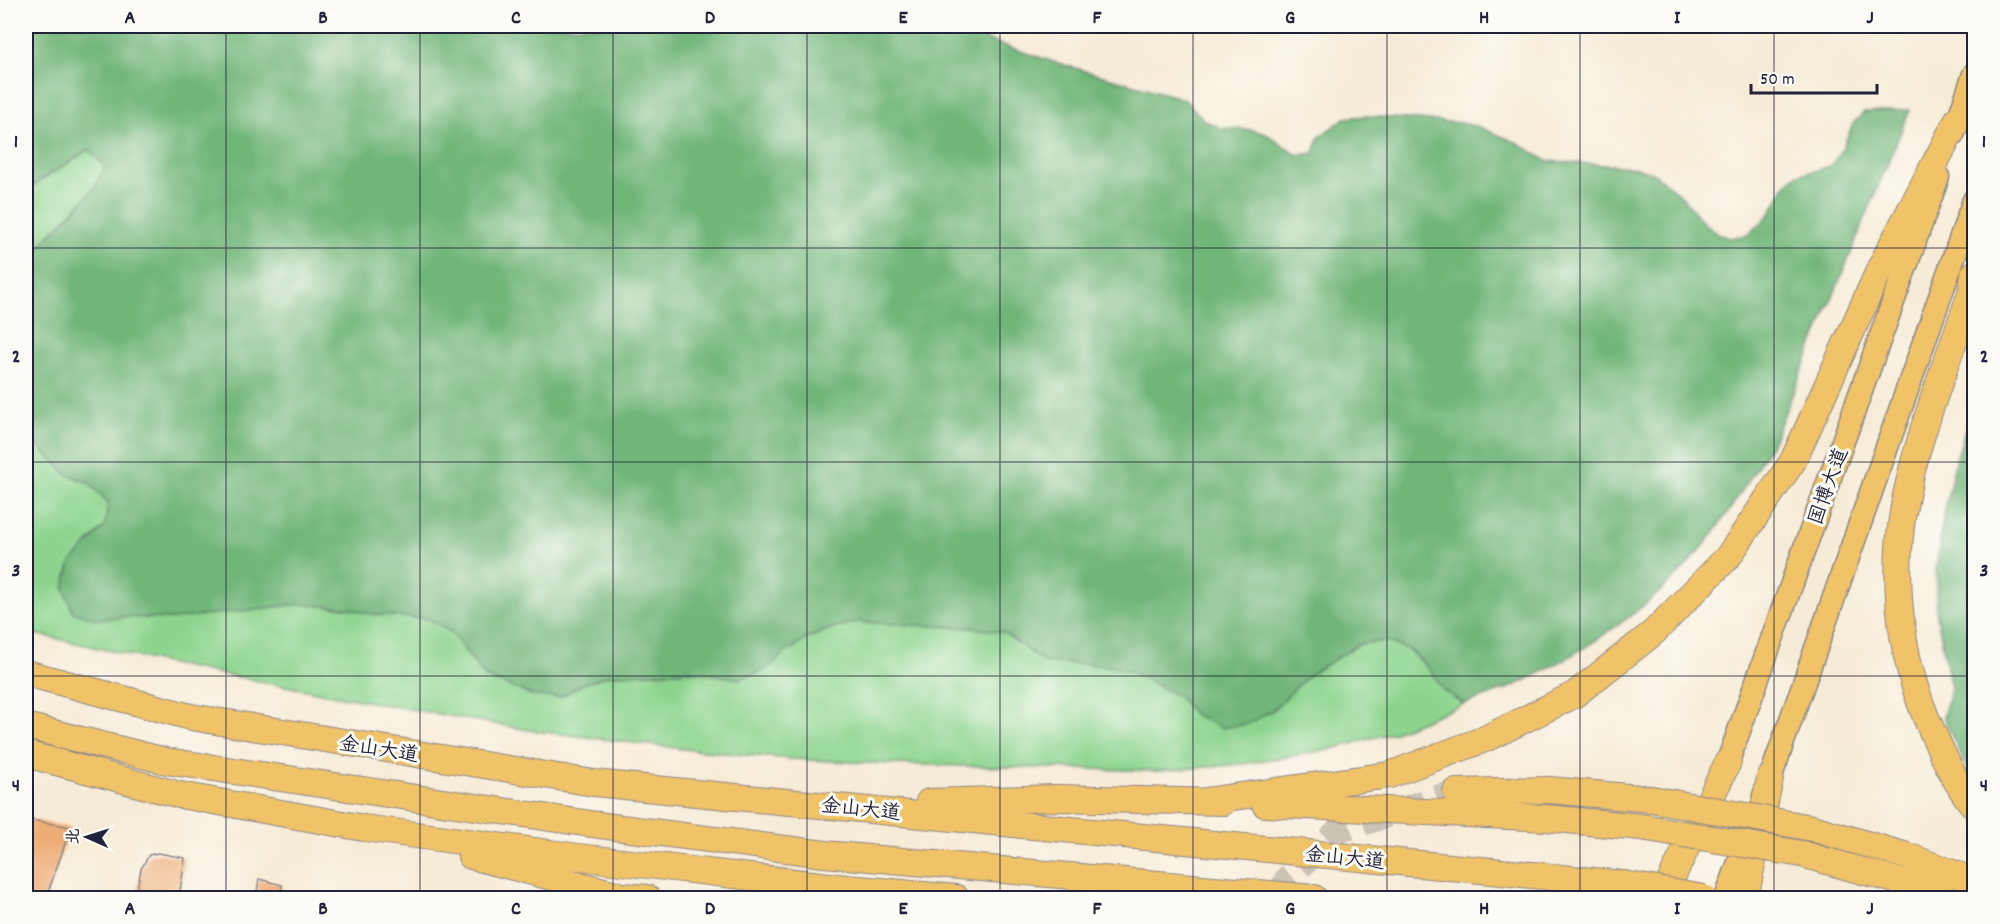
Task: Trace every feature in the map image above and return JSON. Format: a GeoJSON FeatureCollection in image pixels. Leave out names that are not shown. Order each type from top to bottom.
{"type":"FeatureCollection","features":[{"type":"Feature","properties":{"kind":"highway"},"geometry":{"type":"LineString","coordinates":[[1205,801],[1389,775],[1485,740],[1574,695],[1653,633],[1728,557],[1793,462],[1882,264],[1959,119]]}},
{"type":"Feature","properties":{"kind":"highway"},"geometry":{"type":"LineString","coordinates":[[1974,274],[1971,293],[1909,480],[1900,539],[1898,600],[1907,656],[1920,706],[1941,751],[1974,806]]}},
{"type":"Feature","properties":{"kind":"highway","name":"金山大道"},"geometry":{"type":"LineString","coordinates":[[26,673],[191,717],[594,783],[1623,884],[1704,898]]}},
{"type":"Feature","properties":{"kind":"highway"},"geometry":{"type":"LineString","coordinates":[[26,726],[166,761],[591,824],[825,854],[1314,898]]}},
{"type":"Feature","properties":{"kind":"highway"},"geometry":{"type":"LineString","coordinates":[[26,754],[180,795],[364,828],[579,857],[837,887],[956,898]]}},
{"type":"Feature","properties":{"kind":"highway"},"geometry":{"type":"LineString","coordinates":[[1662,898],[1728,762]]}},
{"type":"Feature","properties":{"kind":"highway"},"geometry":{"type":"LineString","coordinates":[[1745,898],[1770,778]]}},
{"type":"Feature","properties":{"kind":"highway"},"geometry":{"type":"LineString","coordinates":[[1456,792],[1549,790],[1652,799],[1812,828],[1910,857],[1974,881]]}},
{"type":"Feature","properties":{"kind":"highway"},"geometry":{"type":"LineString","coordinates":[[830,805],[1056,798],[1205,801],[1546,818],[1642,827],[1802,854],[1902,882],[1945,898]]}},
{"type":"Feature","properties":{"kind":"highway"},"geometry":{"type":"LineString","coordinates":[[364,828],[623,896],[647,898]]}},
{"type":"Feature","properties":{"kind":"main road","name":"国博大道"},"geometry":{"type":"LineString","coordinates":[[1678,898],[1974,74]]}},
{"type":"Feature","properties":{"kind":"main road"},"geometry":{"type":"LineString","coordinates":[[1726,898],[1974,200]]}},
{"type":"Feature","properties":{"kind":"green space"},"geometry":{"type":"Polygon","coordinates":[[[26,26],[945,26],[1054,62],[1184,99],[1205,121],[1221,128],[1252,130],[1266,134],[1298,155],[1314,153],[1319,137],[1345,118],[1365,116],[1461,123],[1479,127],[1518,143],[1547,161],[1638,168],[1653,173],[1682,196],[1713,231],[1729,238],[1748,235],[1759,225],[1770,214],[1786,184],[1798,174],[1830,166],[1840,154],[1853,124],[1864,112],[1910,110],[1774,439],[1742,492],[1706,543],[1666,586],[1619,624],[1568,658],[1516,685],[1464,704],[1444,691],[1430,670],[1410,650],[1385,641],[1359,644],[1309,675],[1273,710],[1248,724],[1222,728],[1195,715],[1178,696],[1130,671],[1103,665],[1044,662],[1003,632],[974,628],[857,622],[832,628],[810,637],[786,652],[765,670],[740,679],[691,671],[609,675],[583,684],[560,697],[534,696],[485,677],[451,632],[429,619],[300,604],[173,619],[125,617],[97,619],[73,612],[64,588],[71,562],[105,526],[108,502],[89,483],[67,474],[26,434],[26,268],[37,249],[94,189],[105,167],[89,149],[26,190],[26,26]]]}},
{"type":"Feature","properties":{"kind":"green space"},"geometry":{"type":"Polygon","coordinates":[[[89,149],[105,167],[94,189],[37,249],[26,268],[26,190],[89,149]]]}},
{"type":"Feature","properties":{"kind":"green space"},"geometry":{"type":"Polygon","coordinates":[[[1974,400],[1974,778],[1943,717],[1951,688],[1936,611],[1936,570],[1942,525],[1954,467],[1974,400]]]}},
{"type":"Feature","properties":{"kind":"green space"},"geometry":{"type":"Polygon","coordinates":[[[26,434],[67,474],[89,483],[109,502],[105,526],[87,544],[97,619],[125,617],[173,619],[300,604],[430,619],[451,632],[485,677],[534,695],[560,697],[583,684],[609,675],[691,671],[715,674],[786,652],[810,637],[832,628],[857,622],[974,628],[1003,632],[1044,662],[1103,665],[1130,671],[1179,696],[1195,715],[1248,724],[1273,710],[1309,675],[1359,644],[1385,641],[1410,650],[1430,670],[1444,691],[1464,704],[1395,732],[1328,750],[1242,764],[1159,771],[891,764],[791,759],[692,750],[528,730],[337,696],[166,663],[26,632],[26,434]]]}},
{"type":"Feature","properties":{"kind":"building"},"geometry":{"type":"Polygon","coordinates":[[[26,819],[71,827],[46,898],[26,898],[26,819]]]}},
{"type":"Feature","properties":{"kind":"building"},"geometry":{"type":"Polygon","coordinates":[[[158,853],[185,858],[179,898],[135,898],[141,869],[149,855],[158,853]]]}},
{"type":"Feature","properties":{"kind":"building"},"geometry":{"type":"Polygon","coordinates":[[[259,879],[282,885],[280,898],[256,898],[259,879]]]}},
{"type":"Feature","properties":{"kind":"tunnel"},"geometry":{"type":"LineString","coordinates":[[1278,898],[1288,878],[1338,831],[1456,792]]}}]}
